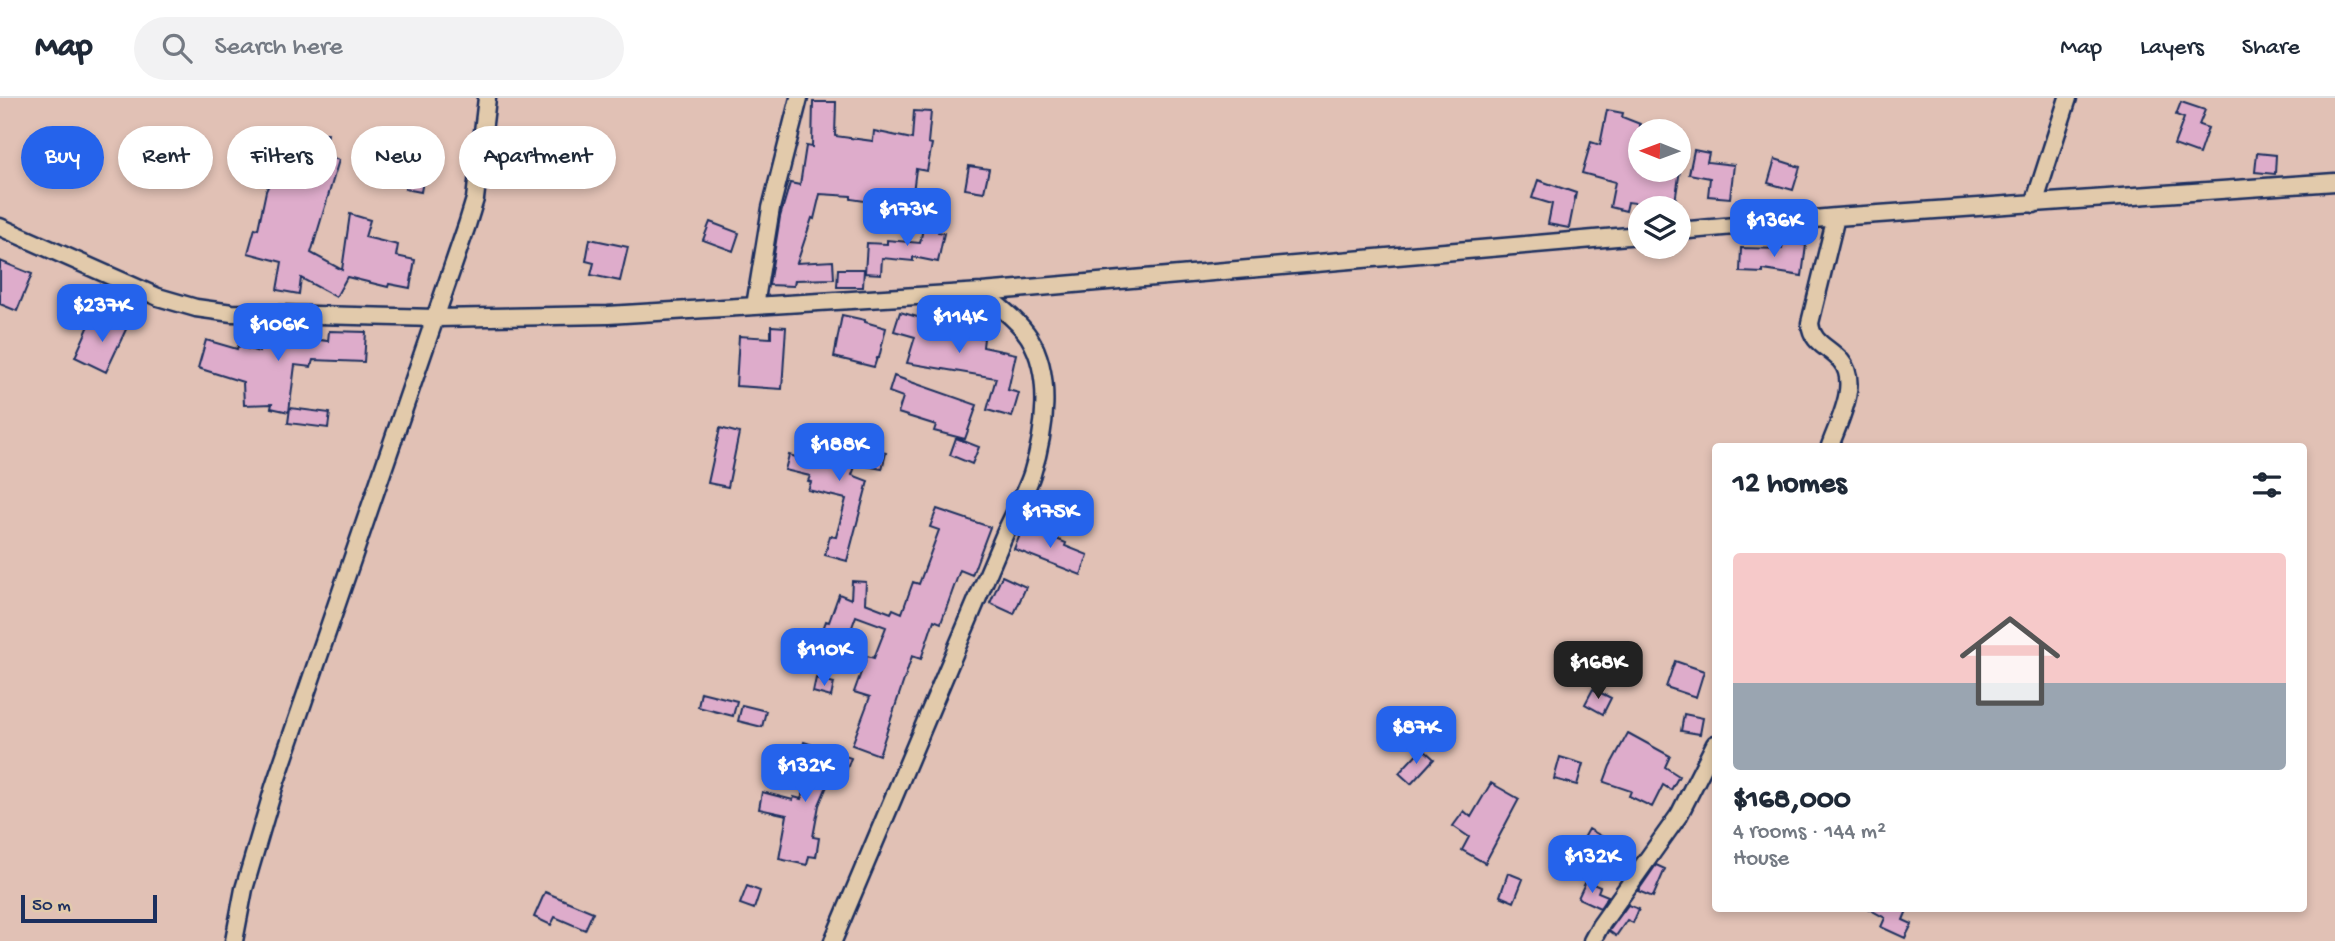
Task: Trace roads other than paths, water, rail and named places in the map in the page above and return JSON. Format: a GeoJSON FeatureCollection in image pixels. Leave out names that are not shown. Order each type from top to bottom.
{"type":"FeatureCollection","features":[{"type":"Feature","properties":{"kind":"street"},"geometry":{"type":"LineString","coordinates":[[234,941],[247,875],[270,799],[475,200],[487,98]]}},
{"type":"Feature","properties":{"kind":"street"},"geometry":{"type":"LineString","coordinates":[[755,306],[771,208],[799,98]]}},
{"type":"Feature","properties":{"kind":"street"},"geometry":{"type":"LineString","coordinates":[[2034,204],[2067,98]]}},
{"type":"Feature","properties":{"kind":"street"},"geometry":{"type":"LineString","coordinates":[[1691,230],[2335,182]]}},
{"type":"Feature","properties":{"kind":"street"},"geometry":{"type":"LineString","coordinates":[[1831,443],[1848,387],[1847,373],[1842,361],[1814,340],[1810,323],[1836,217]]}},
{"type":"Feature","properties":{"kind":"street"},"geometry":{"type":"LineString","coordinates":[[0,227],[158,297],[195,308],[232,313],[436,318],[608,315],[982,292],[1628,236]]}},
{"type":"Feature","properties":{"kind":"street"},"geometry":{"type":"LineString","coordinates":[[833,941],[992,563],[1032,475],[1042,428],[1044,402],[1044,383],[1037,356],[1029,337],[1014,319],[982,292]]}},
{"type":"Feature","properties":{"kind":"street"},"geometry":{"type":"LineString","coordinates":[[1592,941],[1679,815],[1712,750]]}}]}
